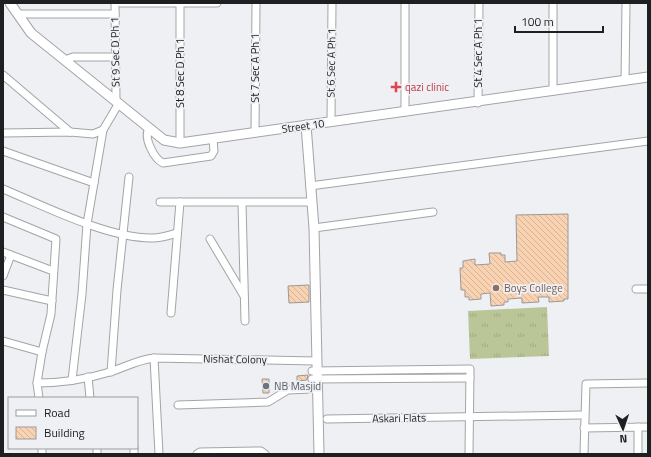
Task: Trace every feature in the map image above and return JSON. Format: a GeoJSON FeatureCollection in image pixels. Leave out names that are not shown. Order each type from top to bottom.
{"type":"FeatureCollection","features":[{"type":"Feature","properties":{"kind":"street","name":"Street 10"},"geometry":{"type":"LineString","coordinates":[[10,3],[31,33],[118,102],[149,129],[164,140],[180,144],[306,125],[648,78]]}},
{"type":"Feature","properties":{"kind":"street","name":"St 9 Sec D Ph 1"},"geometry":{"type":"LineString","coordinates":[[115,3],[115,57],[118,102]]}},
{"type":"Feature","properties":{"kind":"street"},"geometry":{"type":"LineString","coordinates":[[121,3],[217,3]]}},
{"type":"Feature","properties":{"kind":"street","name":"St 8 Sec D Ph 1"},"geometry":{"type":"LineString","coordinates":[[180,3],[180,144]]}},
{"type":"Feature","properties":{"kind":"street","name":"St 7 Sec A Ph 1"},"geometry":{"type":"LineString","coordinates":[[255,133],[256,3]]}},
{"type":"Feature","properties":{"kind":"street","name":"St 6 Sec A Ph 1"},"geometry":{"type":"LineString","coordinates":[[331,122],[332,3]]}},
{"type":"Feature","properties":{"kind":"street"},"geometry":{"type":"LineString","coordinates":[[405,112],[406,3]]}},
{"type":"Feature","properties":{"kind":"street","name":"St 4 Sec A Ph 1"},"geometry":{"type":"LineString","coordinates":[[478,102],[479,3]]}},
{"type":"Feature","properties":{"kind":"street"},"geometry":{"type":"LineString","coordinates":[[553,3],[553,91]]}},
{"type":"Feature","properties":{"kind":"street"},"geometry":{"type":"LineString","coordinates":[[625,81],[626,3]]}},
{"type":"Feature","properties":{"kind":"street"},"geometry":{"type":"LineString","coordinates":[[18,14],[115,14]]}},
{"type":"Feature","properties":{"kind":"street"},"geometry":{"type":"LineString","coordinates":[[65,60],[73,57],[115,57]]}},
{"type":"Feature","properties":{"kind":"street"},"geometry":{"type":"LineString","coordinates":[[4,78],[70,132]]}},
{"type":"Feature","properties":{"kind":"street"},"geometry":{"type":"LineString","coordinates":[[72,380],[82,294],[87,224],[103,130],[118,102]]}},
{"type":"Feature","properties":{"kind":"street"},"geometry":{"type":"LineString","coordinates":[[306,125],[314,228],[313,454]]}},
{"type":"Feature","properties":{"kind":"street"},"geometry":{"type":"LineString","coordinates":[[149,129],[146,134],[148,140],[158,160],[163,163],[210,156],[214,151],[213,139]]}},
{"type":"Feature","properties":{"kind":"street"},"geometry":{"type":"LineString","coordinates":[[3,133],[70,132],[93,134],[103,130]]}},
{"type":"Feature","properties":{"kind":"street"},"geometry":{"type":"LineString","coordinates":[[310,186],[648,141]]}},
{"type":"Feature","properties":{"kind":"street"},"geometry":{"type":"LineString","coordinates":[[3,151],[94,183]]}},
{"type":"Feature","properties":{"kind":"street"},"geometry":{"type":"LineString","coordinates":[[111,372],[129,177]]}},
{"type":"Feature","properties":{"kind":"street"},"geometry":{"type":"LineString","coordinates":[[310,186],[308,190],[308,202],[314,361]]}},
{"type":"Feature","properties":{"kind":"street"},"geometry":{"type":"LineString","coordinates":[[3,189],[87,224],[123,234],[153,238],[177,233]]}},
{"type":"Feature","properties":{"kind":"street"},"geometry":{"type":"LineString","coordinates":[[160,202],[308,202]]}},
{"type":"Feature","properties":{"kind":"street"},"geometry":{"type":"LineString","coordinates":[[171,313],[180,202]]}},
{"type":"Feature","properties":{"kind":"street"},"geometry":{"type":"LineString","coordinates":[[242,203],[244,321]]}},
{"type":"Feature","properties":{"kind":"street"},"geometry":{"type":"LineString","coordinates":[[314,228],[433,212]]}},
{"type":"Feature","properties":{"kind":"street"},"geometry":{"type":"LineString","coordinates":[[3,217],[56,240],[52,301],[37,383],[38,397]]}},
{"type":"Feature","properties":{"kind":"street"},"geometry":{"type":"LineString","coordinates":[[210,239],[244,296]]}},
{"type":"Feature","properties":{"kind":"street"},"geometry":{"type":"LineString","coordinates":[[3,252],[53,270]]}},
{"type":"Feature","properties":{"kind":"street"},"geometry":{"type":"LineString","coordinates":[[3,276],[11,255]]}},
{"type":"Feature","properties":{"kind":"street"},"geometry":{"type":"LineString","coordinates":[[636,289],[648,289]]}},
{"type":"Feature","properties":{"kind":"street"},"geometry":{"type":"LineString","coordinates":[[3,290],[52,301]]}},
{"type":"Feature","properties":{"kind":"street"},"geometry":{"type":"LineString","coordinates":[[3,341],[42,352]]}},
{"type":"Feature","properties":{"kind":"street"},"geometry":{"type":"LineString","coordinates":[[154,358],[159,454]]}},
{"type":"Feature","properties":{"kind":"street","name":"Nishat Colony"},"geometry":{"type":"LineString","coordinates":[[37,383],[88,377],[111,372],[139,360],[154,358],[314,361]]}},
{"type":"Feature","properties":{"kind":"street"},"geometry":{"type":"LineString","coordinates":[[178,405],[268,402],[288,390],[314,378],[395,370],[470,369],[469,454]]}},
{"type":"Feature","properties":{"kind":"street"},"geometry":{"type":"LineString","coordinates":[[395,370],[395,379]]}},
{"type":"Feature","properties":{"kind":"street"},"geometry":{"type":"LineString","coordinates":[[88,377],[90,397]]}},
{"type":"Feature","properties":{"kind":"street"},"geometry":{"type":"LineString","coordinates":[[314,378],[470,378]]}},
{"type":"Feature","properties":{"kind":"street"},"geometry":{"type":"LineString","coordinates":[[314,378],[319,454]]}},
{"type":"Feature","properties":{"kind":"street"},"geometry":{"type":"LineString","coordinates":[[584,454],[586,384],[648,383]]}},
{"type":"Feature","properties":{"kind":"street","name":"Askari Flats"},"geometry":{"type":"LineString","coordinates":[[327,420],[581,415]]}},
{"type":"Feature","properties":{"kind":"street"},"geometry":{"type":"LineString","coordinates":[[638,427],[638,454]]}},
{"type":"Feature","properties":{"kind":"street"},"geometry":{"type":"LineString","coordinates":[[584,428],[648,427]]}},
{"type":"Feature","properties":{"kind":"street"},"geometry":{"type":"LineString","coordinates":[[197,454],[200,452],[261,451],[265,454]]}},
{"type":"Feature","properties":{"kind":"green space"},"geometry":{"type":"Polygon","coordinates":[[[547,307],[549,356],[470,359],[468,311],[547,307]]]}},
{"type":"Feature","properties":{"kind":"building"},"geometry":{"type":"Polygon","coordinates":[[[568,214],[568,299],[564,299],[564,301],[549,302],[549,297],[538,297],[539,302],[522,303],[522,298],[508,299],[508,302],[504,302],[504,305],[491,306],[490,293],[481,294],[481,299],[469,300],[469,297],[465,297],[465,290],[461,290],[460,268],[463,268],[463,261],[475,259],[475,265],[490,264],[489,253],[501,253],[501,255],[505,255],[505,262],[517,261],[516,215],[568,214]]]}},
{"type":"Feature","properties":{"kind":"building"},"geometry":{"type":"Polygon","coordinates":[[[309,285],[309,302],[289,303],[288,286],[309,285]]]}},
{"type":"Feature","properties":{"kind":"building"},"geometry":{"type":"Polygon","coordinates":[[[308,375],[307,380],[297,381],[297,376],[308,375]]]}},
{"type":"Feature","properties":{"kind":"building","name":"NB Masjid"},"geometry":{"type":"Polygon","coordinates":[[[262,379],[269,379],[269,393],[263,393],[262,379]]]}},
{"type":"Feature","properties":{"kind":"place","name":"qazi clinic"},"geometry":{"type":"Point","coordinates":[396,87]}},
{"type":"Feature","properties":{"kind":"place","name":"Boys College"},"geometry":{"type":"Point","coordinates":[496,288]}},
{"type":"Feature","properties":{"kind":"place","name":"NB Masjid"},"geometry":{"type":"Point","coordinates":[266,386]}}]}
